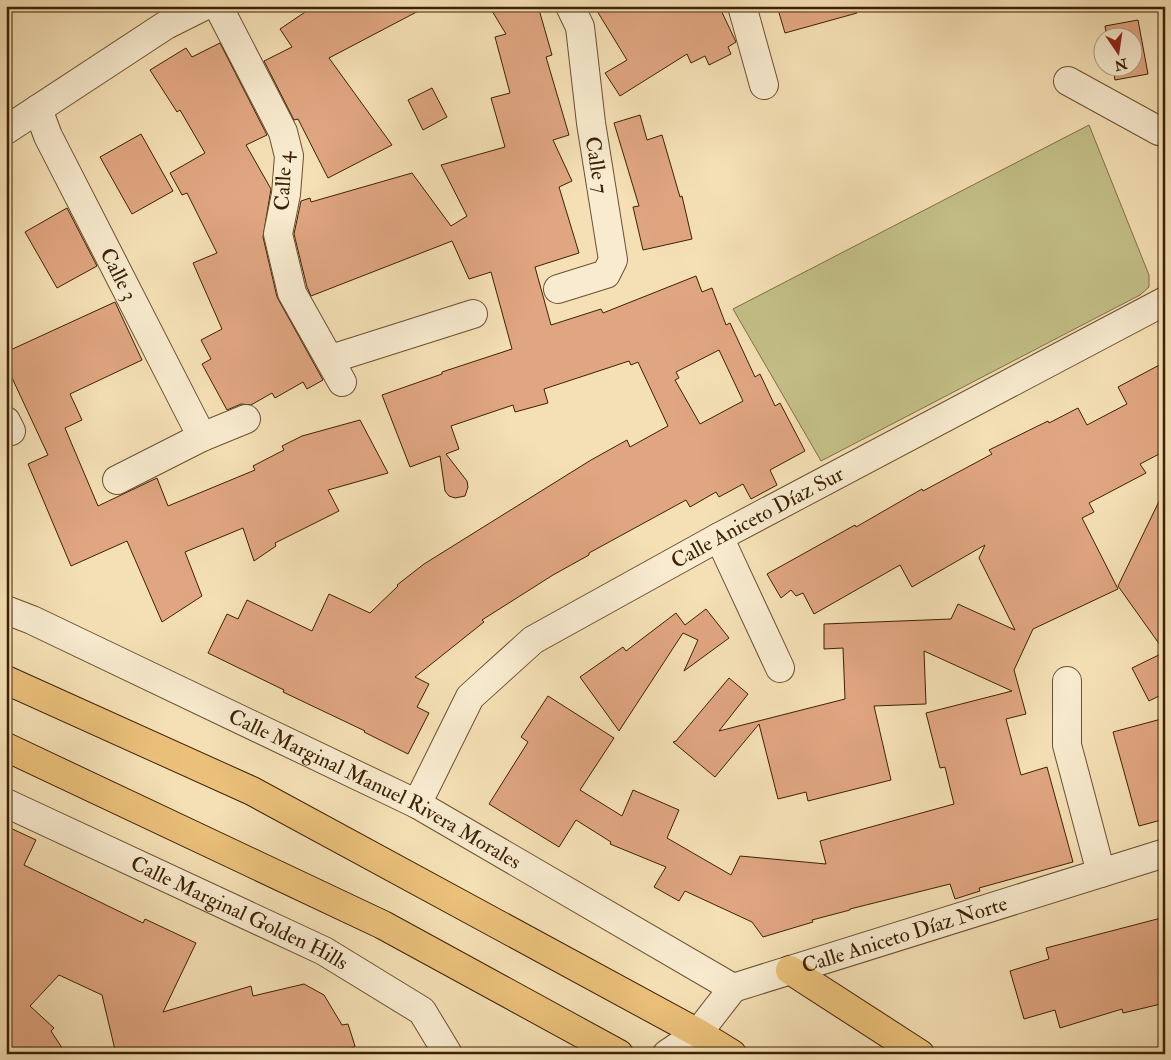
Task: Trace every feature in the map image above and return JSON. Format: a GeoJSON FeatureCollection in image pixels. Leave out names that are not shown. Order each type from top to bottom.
{"type":"FeatureCollection","features":[{"type":"Feature","properties":{"kind":"main road"},"geometry":{"type":"LineString","coordinates":[[6,680],[252,790],[698,1033],[732,1054]]}},
{"type":"Feature","properties":{"kind":"main road"},"geometry":{"type":"LineString","coordinates":[[6,747],[383,925],[619,1054]]}},
{"type":"Feature","properties":{"kind":"main road"},"geometry":{"type":"LineString","coordinates":[[790,970],[920,1054]]}},
{"type":"Feature","properties":{"kind":"street"},"geometry":{"type":"LineString","coordinates":[[6,130],[166,25],[204,6]]}},
{"type":"Feature","properties":{"kind":"street","name":"Calle 4"},"geometry":{"type":"LineString","coordinates":[[218,6],[283,132],[289,156],[286,194],[278,234],[292,293],[337,371],[473,314]]}},
{"type":"Feature","properties":{"kind":"street","name":"Calle 7"},"geometry":{"type":"LineString","coordinates":[[558,289],[606,274],[613,260],[591,123],[580,27],[570,6]]}},
{"type":"Feature","properties":{"kind":"street"},"geometry":{"type":"LineString","coordinates":[[742,6],[764,85]]}},
{"type":"Feature","properties":{"kind":"street"},"geometry":{"type":"LineString","coordinates":[[1068,81],[1158,131],[1165,131]]}},
{"type":"Feature","properties":{"kind":"street","name":"Calle 3"},"geometry":{"type":"LineString","coordinates":[[38,109],[48,136],[202,437]]}},
{"type":"Feature","properties":{"kind":"street","name":"Calle Aniceto Díaz Sur"},"geometry":{"type":"LineString","coordinates":[[417,804],[470,697],[533,640],[719,537],[1165,301]]}},
{"type":"Feature","properties":{"kind":"street"},"geometry":{"type":"LineString","coordinates":[[117,480],[202,437],[246,419]]}},
{"type":"Feature","properties":{"kind":"street"},"geometry":{"type":"LineString","coordinates":[[719,537],[780,668]]}},
{"type":"Feature","properties":{"kind":"street","name":"Calle Marginal Manuel Rivera Morales"},"geometry":{"type":"LineString","coordinates":[[6,610],[32,620],[417,804],[733,988]]}},
{"type":"Feature","properties":{"kind":"street"},"geometry":{"type":"LineString","coordinates":[[1067,681],[1067,745],[1101,872]]}},
{"type":"Feature","properties":{"kind":"street","name":"Calle Marginal Golden Hills"},"geometry":{"type":"LineString","coordinates":[[6,803],[324,951],[422,1011],[448,1054]]}},
{"type":"Feature","properties":{"kind":"street","name":"Calle Aniceto Díaz Norte"},"geometry":{"type":"LineString","coordinates":[[733,988],[1165,853]]}},
{"type":"Feature","properties":{"kind":"street"},"geometry":{"type":"LineString","coordinates":[[667,1054],[698,1033],[733,988]]}},
{"type":"Feature","properties":{"kind":"shaded area"},"geometry":{"type":"Polygon","coordinates":[[[1089,125],[1149,275],[1149,287],[1140,295],[821,461],[733,309],[1089,125]]]}},
{"type":"Feature","properties":{"kind":"building"},"geometry":{"type":"Polygon","coordinates":[[[314,6],[428,6],[329,58],[392,145],[328,178],[298,119],[294,120],[264,61],[292,47],[280,29],[314,6]]]}},
{"type":"Feature","properties":{"kind":"building"},"geometry":{"type":"Polygon","coordinates":[[[489,6],[538,6],[552,55],[546,57],[569,135],[553,140],[572,181],[559,187],[579,253],[535,267],[551,325],[601,309],[603,313],[696,276],[702,292],[712,288],[726,325],[730,323],[755,377],[760,374],[775,406],[780,403],[805,451],[770,470],[777,485],[751,499],[743,484],[719,497],[716,492],[690,507],[686,500],[589,553],[589,555],[553,575],[482,620],[484,622],[415,677],[429,684],[417,707],[429,713],[408,754],[208,653],[227,614],[238,619],[247,600],[312,631],[329,594],[370,613],[397,585],[424,564],[591,460],[627,440],[630,447],[668,426],[638,362],[631,365],[629,361],[544,389],[548,403],[515,412],[513,405],[451,426],[459,449],[446,454],[467,481],[468,487],[465,496],[455,498],[449,496],[445,491],[440,456],[410,467],[382,395],[442,374],[442,372],[512,349],[491,272],[469,279],[452,241],[311,296],[307,287],[294,234],[301,201],[310,198],[311,202],[412,173],[451,226],[467,216],[441,165],[505,147],[491,98],[510,93],[495,37],[506,34],[489,6]],[[719,350],[676,372],[679,378],[675,380],[700,424],[743,401],[719,350]]]}},
{"type":"Feature","properties":{"kind":"building"},"geometry":{"type":"Polygon","coordinates":[[[594,6],[719,6],[736,42],[728,47],[731,54],[709,65],[705,56],[691,63],[687,54],[620,96],[605,73],[627,60],[594,6]]]}},
{"type":"Feature","properties":{"kind":"building"},"geometry":{"type":"Polygon","coordinates":[[[777,6],[856,6],[857,13],[785,33],[777,6]]]}},
{"type":"Feature","properties":{"kind":"building"},"geometry":{"type":"Polygon","coordinates":[[[1138,20],[1139,28],[1105,28],[1105,26],[1138,20]]]}},
{"type":"Feature","properties":{"kind":"building"},"geometry":{"type":"Polygon","coordinates":[[[220,43],[267,135],[246,145],[271,189],[263,237],[277,297],[323,380],[307,389],[303,382],[275,398],[272,393],[251,405],[241,404],[227,410],[202,364],[211,359],[201,340],[222,329],[193,263],[217,253],[187,193],[182,195],[170,173],[205,153],[180,110],[177,112],[150,70],[186,48],[192,57],[220,43]]]}},
{"type":"Feature","properties":{"kind":"building"},"geometry":{"type":"Polygon","coordinates":[[[1144,52],[1148,74],[1144,75],[1144,52]]]}},
{"type":"Feature","properties":{"kind":"building"},"geometry":{"type":"Polygon","coordinates":[[[432,88],[447,117],[423,130],[408,100],[432,88]]]}},
{"type":"Feature","properties":{"kind":"building"},"geometry":{"type":"Polygon","coordinates":[[[640,115],[647,140],[662,135],[680,197],[682,196],[692,239],[643,250],[633,207],[639,206],[614,123],[640,115]]]}},
{"type":"Feature","properties":{"kind":"building"},"geometry":{"type":"Polygon","coordinates":[[[141,134],[173,191],[132,214],[100,157],[141,134]]]}},
{"type":"Feature","properties":{"kind":"building"},"geometry":{"type":"Polygon","coordinates":[[[67,208],[97,266],[57,288],[25,232],[67,208]]]}},
{"type":"Feature","properties":{"kind":"building"},"geometry":{"type":"Polygon","coordinates":[[[115,302],[142,360],[70,394],[82,420],[65,428],[98,506],[157,478],[168,506],[255,470],[253,466],[284,450],[282,446],[302,436],[360,420],[388,473],[328,490],[339,511],[275,543],[276,546],[254,561],[243,528],[185,552],[202,596],[162,622],[127,541],[71,566],[28,464],[48,455],[6,365],[6,352],[115,302]]]}},
{"type":"Feature","properties":{"kind":"building"},"geometry":{"type":"Polygon","coordinates":[[[1165,362],[1165,451],[1140,464],[1146,473],[1089,503],[1094,512],[1082,518],[1118,589],[1033,629],[1014,670],[1026,714],[1006,719],[1021,775],[1047,767],[1073,862],[979,888],[980,891],[955,899],[950,884],[850,909],[763,937],[752,922],[685,891],[679,901],[654,887],[666,867],[610,844],[611,842],[576,820],[559,847],[489,804],[528,742],[521,737],[548,696],[614,738],[580,790],[622,816],[633,790],[679,810],[667,838],[731,875],[740,856],[826,864],[820,841],[954,804],[945,767],[940,768],[926,713],[1012,691],[924,651],[926,704],[874,706],[891,780],[808,801],[806,792],[778,799],[759,724],[715,777],[673,742],[676,741],[729,678],[748,694],[719,731],[845,699],[843,648],[824,649],[824,624],[951,619],[958,604],[1015,630],[979,558],[985,545],[912,587],[900,565],[814,614],[803,593],[796,596],[791,590],[781,598],[767,574],[855,525],[856,527],[922,489],[923,491],[992,454],[989,450],[1048,421],[1049,423],[1078,408],[1087,425],[1127,404],[1118,387],[1165,362]]]}},
{"type":"Feature","properties":{"kind":"building"},"geometry":{"type":"Polygon","coordinates":[[[1165,489],[1165,652],[1118,586],[1165,489]]]}},
{"type":"Feature","properties":{"kind":"building"},"geometry":{"type":"Polygon","coordinates":[[[706,609],[729,638],[684,671],[698,640],[683,633],[619,731],[580,677],[623,647],[626,651],[676,613],[685,625],[706,609]]]}},
{"type":"Feature","properties":{"kind":"building"},"geometry":{"type":"Polygon","coordinates":[[[1165,652],[1165,693],[1149,701],[1132,668],[1165,652]]]}},
{"type":"Feature","properties":{"kind":"building"},"geometry":{"type":"Polygon","coordinates":[[[1165,718],[1165,819],[1139,826],[1113,732],[1165,718]]]}},
{"type":"Feature","properties":{"kind":"building"},"geometry":{"type":"Polygon","coordinates":[[[6,826],[36,840],[24,865],[143,923],[145,919],[196,943],[163,1012],[251,986],[253,996],[304,984],[324,995],[342,1025],[348,1024],[355,1046],[342,1054],[116,1054],[102,995],[59,975],[30,1006],[54,1028],[51,1031],[66,1054],[6,1054],[6,826]]]}},
{"type":"Feature","properties":{"kind":"building"},"geometry":{"type":"Polygon","coordinates":[[[1165,917],[1165,968],[1159,969],[1165,990],[1165,1003],[1123,1013],[1122,1009],[1060,1028],[1055,1010],[1024,1019],[1010,971],[1049,959],[1046,948],[1165,917]]]}}]}
